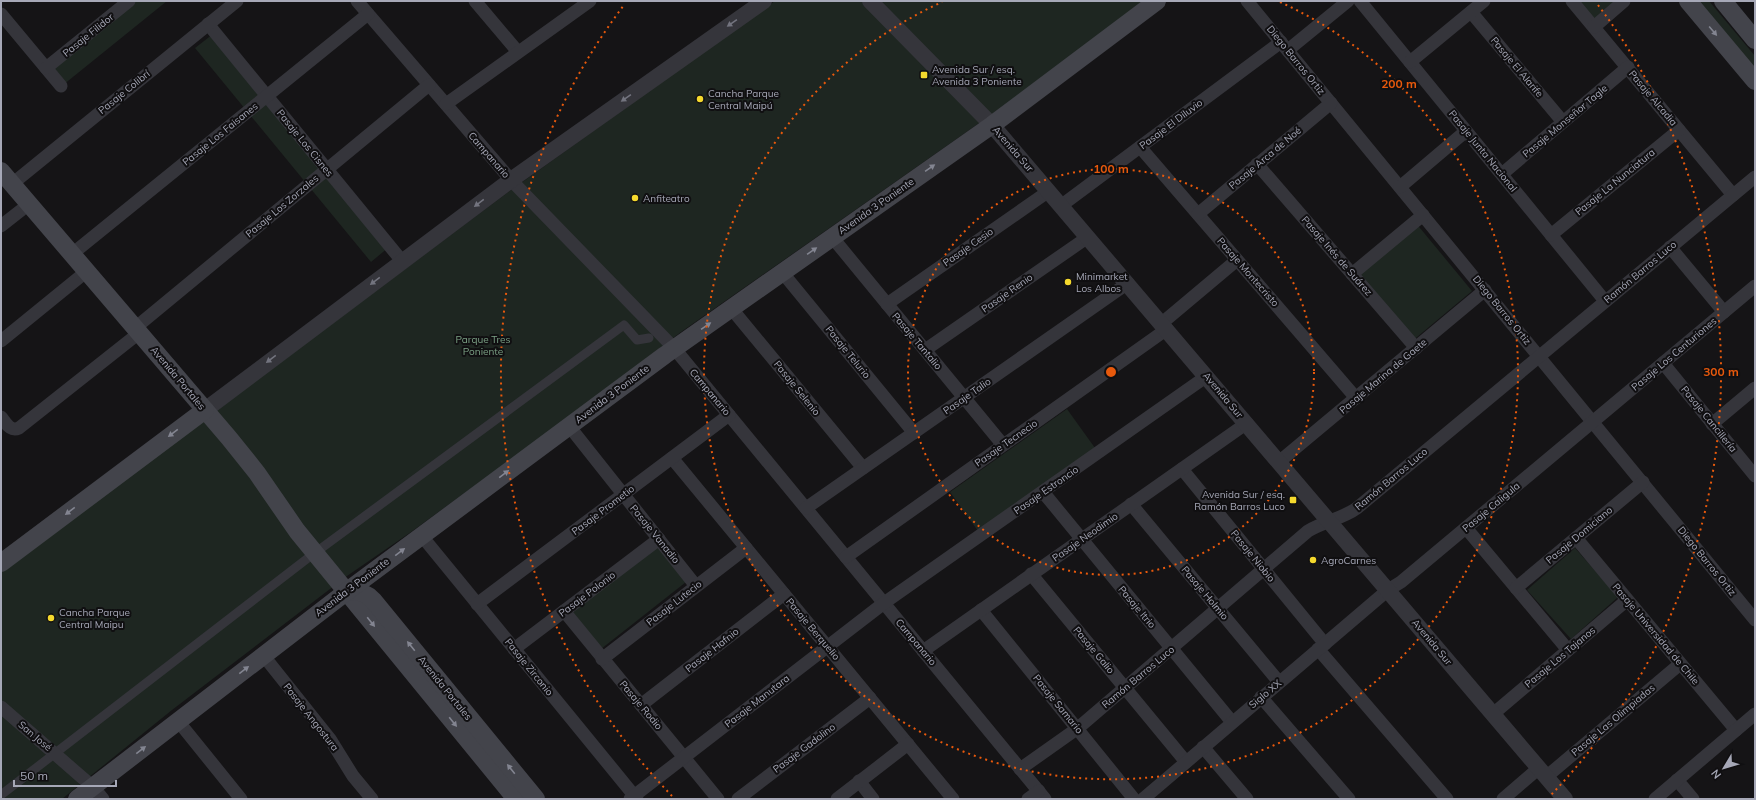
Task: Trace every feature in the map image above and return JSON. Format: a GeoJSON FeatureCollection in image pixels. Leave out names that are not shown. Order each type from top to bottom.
{"type":"FeatureCollection","features":[{"type":"Feature","properties":{"kind":"main road","name":"Avenida 3 Poniente"},"geometry":{"type":"LineString","coordinates":[[77,799],[98,793],[178,721],[263,655],[674,348],[992,125],[1157,1]]}},
{"type":"Feature","properties":{"kind":"main road"},"geometry":{"type":"LineString","coordinates":[[1688,1],[1755,81]]}},
{"type":"Feature","properties":{"kind":"main road"},"geometry":{"type":"LineString","coordinates":[[1723,1],[1755,40]]}},
{"type":"Feature","properties":{"kind":"main road","name":"Avenida Portales"},"geometry":{"type":"LineString","coordinates":[[6,177],[252,467],[297,531],[516,799]]}},
{"type":"Feature","properties":{"kind":"main road"},"geometry":{"type":"LineString","coordinates":[[1,563],[205,410]]}},
{"type":"Feature","properties":{"kind":"main road","name":"Avenida Portales"},"geometry":{"type":"LineString","coordinates":[[346,592],[359,591],[373,600],[536,799]]}},
{"type":"Feature","properties":{"kind":"street","name":"Pasaje Filidor"},"geometry":{"type":"LineString","coordinates":[[46,68],[129,1]]}},
{"type":"Feature","properties":{"kind":"street","name":"Pasaje Colibrí"},"geometry":{"type":"LineString","coordinates":[[6,177],[237,1]]}},
{"type":"Feature","properties":{"kind":"street","name":"Campanario"},"geometry":{"type":"LineString","coordinates":[[357,1],[511,180],[674,348],[1020,769],[1037,796]]}},
{"type":"Feature","properties":{"kind":"street"},"geometry":{"type":"LineString","coordinates":[[475,1],[518,52]]}},
{"type":"Feature","properties":{"kind":"street"},"geometry":{"type":"LineString","coordinates":[[446,104],[590,1]]}},
{"type":"Feature","properties":{"kind":"street"},"geometry":{"type":"LineString","coordinates":[[205,410],[511,180],[764,1]]}},
{"type":"Feature","properties":{"kind":"street","name":"Avenida Sur"},"geometry":{"type":"LineString","coordinates":[[870,1],[992,125],[1062,205],[1566,799]]}},
{"type":"Feature","properties":{"kind":"street","name":"Diego Barros Ortiz"},"geometry":{"type":"LineString","coordinates":[[1247,1],[1755,620]]}},
{"type":"Feature","properties":{"kind":"street","name":"Pasaje El Diluvio"},"geometry":{"type":"LineString","coordinates":[[1062,205],[1140,147],[1348,1]]}},
{"type":"Feature","properties":{"kind":"street","name":"Pasaje Junta Nacional"},"geometry":{"type":"LineString","coordinates":[[1360,1],[1605,301]]}},
{"type":"Feature","properties":{"kind":"street"},"geometry":{"type":"LineString","coordinates":[[1410,62],[1484,1]]}},
{"type":"Feature","properties":{"kind":"street","name":"Pasaje Alcadia"},"geometry":{"type":"LineString","coordinates":[[1572,1],[1733,194]]}},
{"type":"Feature","properties":{"kind":"street"},"geometry":{"type":"LineString","coordinates":[[1594,27],[1624,1]]}},
{"type":"Feature","properties":{"kind":"street","name":"Pasaje El Alarife"},"geometry":{"type":"LineString","coordinates":[[1471,12],[1563,122]]}},
{"type":"Feature","properties":{"kind":"street"},"geometry":{"type":"LineString","coordinates":[[1,14],[61,86]]}},
{"type":"Feature","properties":{"kind":"street","name":"Pasaje Los Faisanes"},"geometry":{"type":"LineString","coordinates":[[72,254],[368,14]]}},
{"type":"Feature","properties":{"kind":"street","name":"Pasaje Los Cisnes"},"geometry":{"type":"LineString","coordinates":[[208,24],[402,261]]}},
{"type":"Feature","properties":{"kind":"street","name":"Pasaje Monseñor Tagle"},"geometry":{"type":"LineString","coordinates":[[1502,174],[1628,67]]}},
{"type":"Feature","properties":{"kind":"street","name":"Pasaje Los Zorzales"},"geometry":{"type":"LineString","coordinates":[[1,417],[10,428],[19,428],[429,85]]}},
{"type":"Feature","properties":{"kind":"street","name":"Pasaje Arca de Noé"},"geometry":{"type":"LineString","coordinates":[[1198,214],[1331,103]]}},
{"type":"Feature","properties":{"kind":"street","name":"Pasaje La Nunciatura"},"geometry":{"type":"LineString","coordinates":[[1551,235],[1679,130]]}},
{"type":"Feature","properties":{"kind":"street"},"geometry":{"type":"LineString","coordinates":[[1400,187],[1466,131]]}},
{"type":"Feature","properties":{"kind":"street","name":"Pasaje Montecristo"},"geometry":{"type":"LineString","coordinates":[[1140,147],[1356,398]]}},
{"type":"Feature","properties":{"kind":"street","name":"Pasaje Inés de Suárez"},"geometry":{"type":"LineString","coordinates":[[1257,164],[1416,348]]}},
{"type":"Feature","properties":{"kind":"street","name":"Ramón Barros Luco"},"geometry":{"type":"LineString","coordinates":[[1020,769],[1078,728],[1308,532],[1322,524],[1350,514],[1755,177]]}},
{"type":"Feature","properties":{"kind":"street","name":"Pasaje Cesio"},"geometry":{"type":"LineString","coordinates":[[887,304],[1049,191]]}},
{"type":"Feature","properties":{"kind":"street"},"geometry":{"type":"LineString","coordinates":[[1,226],[29,204]]}},
{"type":"Feature","properties":{"kind":"street"},"geometry":{"type":"LineString","coordinates":[[1352,274],[1423,215]]}},
{"type":"Feature","properties":{"kind":"street","name":"Pasaje Tantalio"},"geometry":{"type":"LineString","coordinates":[[832,237],[1003,446]]}},
{"type":"Feature","properties":{"kind":"street","name":"Pasaje Renio"},"geometry":{"type":"LineString","coordinates":[[925,350],[1088,237]]}},
{"type":"Feature","properties":{"kind":"street"},"geometry":{"type":"LineString","coordinates":[[1670,247],[1724,312]]}},
{"type":"Feature","properties":{"kind":"street","name":"Pasaje Tecnecio"},"geometry":{"type":"LineString","coordinates":[[846,557],[1003,446],[1164,326],[1237,260]]}},
{"type":"Feature","properties":{"kind":"street"},"geometry":{"type":"LineString","coordinates":[[1,341],[87,272]]}},
{"type":"Feature","properties":{"kind":"street","name":"Pasaje Telurio"},"geometry":{"type":"LineString","coordinates":[[782,272],[914,433]]}},
{"type":"Feature","properties":{"kind":"street","name":"Pasaje Talio"},"geometry":{"type":"LineString","coordinates":[[806,508],[1128,283]]}},
{"type":"Feature","properties":{"kind":"street","name":"Pasaje Los Centuriones"},"geometry":{"type":"LineString","coordinates":[[1593,421],[1755,286]]}},
{"type":"Feature","properties":{"kind":"street","name":"Pasaje Marina de Gaete"},"geometry":{"type":"LineString","coordinates":[[1280,461],[1485,290]]}},
{"type":"Feature","properties":{"kind":"street","name":"Pasaje Selenio"},"geometry":{"type":"LineString","coordinates":[[731,308],[863,468]]}},
{"type":"Feature","properties":{"kind":"street"},"geometry":{"type":"LineString","coordinates":[[1,795],[315,553],[624,325],[637,340],[649,338]]}},
{"type":"Feature","properties":{"kind":"street","name":"Pasaje Cancillería"},"geometry":{"type":"LineString","coordinates":[[1663,363],[1755,476]]}},
{"type":"Feature","properties":{"kind":"street","name":"Pasaje Estroncio"},"geometry":{"type":"LineString","coordinates":[[884,603],[1207,376]]}},
{"type":"Feature","properties":{"kind":"street"},"geometry":{"type":"LineString","coordinates":[[1712,424],[1755,388]]}},
{"type":"Feature","properties":{"kind":"street","name":"Pasaje Prometio"},"geometry":{"type":"LineString","coordinates":[[478,604],[729,415]]}},
{"type":"Feature","properties":{"kind":"street","name":"Pasaje Caligula"},"geometry":{"type":"LineString","coordinates":[[1388,590],[1401,582],[1593,421]]}},
{"type":"Feature","properties":{"kind":"street","name":"Pasaje Neodimio"},"geometry":{"type":"LineString","coordinates":[[923,651],[1247,423]]}},
{"type":"Feature","properties":{"kind":"street","name":"Pasaje Vanadio"},"geometry":{"type":"LineString","coordinates":[[569,426],[696,586]]}},
{"type":"Feature","properties":{"kind":"street","name":"Pasaje Berquelio"},"geometry":{"type":"LineString","coordinates":[[672,458],[953,799]]}},
{"type":"Feature","properties":{"kind":"street","name":"Pasaje Niobio"},"geometry":{"type":"LineString","coordinates":[[1182,469],[1264,569],[1321,646],[1447,799]]}},
{"type":"Feature","properties":{"kind":"street","name":"Pasaje Domiciano"},"geometry":{"type":"LineString","coordinates":[[1516,588],[1642,482]]}},
{"type":"Feature","properties":{"kind":"street","name":"Pasaje Itrio"},"geometry":{"type":"LineString","coordinates":[[1043,492],[1232,722]]}},
{"type":"Feature","properties":{"kind":"street","name":"Pasaje Holmio"},"geometry":{"type":"LineString","coordinates":[[1131,504],[1279,682]]}},
{"type":"Feature","properties":{"kind":"street"},"geometry":{"type":"LineString","coordinates":[[1466,528],[1568,650]]}},
{"type":"Feature","properties":{"kind":"street","name":"Pasaje Zirconio"},"geometry":{"type":"LineString","coordinates":[[421,536],[478,604],[634,798]]}},
{"type":"Feature","properties":{"kind":"street","name":"Pasaje Universidad de Chile"},"geometry":{"type":"LineString","coordinates":[[1576,538],[1736,730]]}},
{"type":"Feature","properties":{"kind":"street","name":"Pasaje Polonio"},"geometry":{"type":"LineString","coordinates":[[514,649],[659,539]]}},
{"type":"Feature","properties":{"kind":"street","name":"Pasaje Lutecio"},"geometry":{"type":"LineString","coordinates":[[602,658],[746,548]]}},
{"type":"Feature","properties":{"kind":"street","name":"Pasaje Galio"},"geometry":{"type":"LineString","coordinates":[[1031,574],[1186,762]]}},
{"type":"Feature","properties":{"kind":"street","name":"Siglo XX"},"geometry":{"type":"LineString","coordinates":[[1147,798],[1232,722],[1388,590]]}},
{"type":"Feature","properties":{"kind":"street","name":"Pasaje Hafnio"},"geometry":{"type":"LineString","coordinates":[[641,706],[784,594]]}},
{"type":"Feature","properties":{"kind":"street","name":"Pasaje Los Tajanos"},"geometry":{"type":"LineString","coordinates":[[1493,714],[1627,600]]}},
{"type":"Feature","properties":{"kind":"street","name":"Pasaje Manutara"},"geometry":{"type":"LineString","coordinates":[[634,798],[684,757],[884,603]]}},
{"type":"Feature","properties":{"kind":"street","name":"Pasaje Samario"},"geometry":{"type":"LineString","coordinates":[[981,610],[1134,799]]}},
{"type":"Feature","properties":{"kind":"street","name":"Pasaje Rodio"},"geometry":{"type":"LineString","coordinates":[[564,611],[718,799]]}},
{"type":"Feature","properties":{"kind":"street","name":"Pasaje Angostura"},"geometry":{"type":"LineString","coordinates":[[263,655],[330,739],[353,776],[372,799]]}},
{"type":"Feature","properties":{"kind":"street","name":"Pasaje Las Olimpiadas"},"geometry":{"type":"LineString","coordinates":[[1503,799],[1543,772],[1680,664]]}},
{"type":"Feature","properties":{"kind":"street","name":"Pasaje Gadolino"},"geometry":{"type":"LineString","coordinates":[[738,799],[870,698]]}},
{"type":"Feature","properties":{"kind":"street"},"geometry":{"type":"LineString","coordinates":[[1261,698],[1349,799]]}},
{"type":"Feature","properties":{"kind":"street","name":"San José"},"geometry":{"type":"LineString","coordinates":[[1,707],[55,752],[98,793]]}},
{"type":"Feature","properties":{"kind":"street"},"geometry":{"type":"LineString","coordinates":[[1655,799],[1755,714]]}},
{"type":"Feature","properties":{"kind":"street"},"geometry":{"type":"LineString","coordinates":[[178,721],[241,799]]}},
{"type":"Feature","properties":{"kind":"street"},"geometry":{"type":"LineString","coordinates":[[837,799],[908,744]]}},
{"type":"Feature","properties":{"kind":"street"},"geometry":{"type":"LineString","coordinates":[[1203,748],[1247,799]]}},
{"type":"Feature","properties":{"kind":"street"},"geometry":{"type":"LineString","coordinates":[[1677,780],[1693,799]]}},
{"type":"Feature","properties":{"kind":"street"},"geometry":{"type":"LineString","coordinates":[[859,781],[873,799]]}},
{"type":"Feature","properties":{"kind":"green space"},"geometry":{"type":"Polygon","coordinates":[[[134,1],[167,1],[63,85],[50,69],[134,1]]]}},
{"type":"Feature","properties":{"kind":"green space","name":"Parque Tres Poniente"},"geometry":{"type":"Polygon","coordinates":[[[775,1],[1146,1],[995,112],[681,332],[565,420],[411,532],[347,576],[172,710],[62,799],[1,799],[1,571],[507,193],[775,1]]]}},
{"type":"Feature","properties":{"kind":"green space"},"geometry":{"type":"Polygon","coordinates":[[[1577,1],[1617,1],[1593,21],[1577,1]]]}},
{"type":"Feature","properties":{"kind":"green space"},"geometry":{"type":"Polygon","coordinates":[[[1694,1],[1709,1],[1755,56],[1755,74],[1694,1]]]}},
{"type":"Feature","properties":{"kind":"green space"},"geometry":{"type":"Polygon","coordinates":[[[213,34],[389,247],[371,262],[195,48],[213,34]]]}},
{"type":"Feature","properties":{"kind":"green space"},"geometry":{"type":"Polygon","coordinates":[[[1415,222],[1472,291],[1411,342],[1355,274],[1415,222]]]}},
{"type":"Feature","properties":{"kind":"green space"},"geometry":{"type":"Polygon","coordinates":[[[1067,409],[1095,448],[978,531],[950,492],[1067,409]]]}},
{"type":"Feature","properties":{"kind":"green space"},"geometry":{"type":"Polygon","coordinates":[[[657,546],[686,582],[601,649],[572,613],[657,546]]]}},
{"type":"Feature","properties":{"kind":"green space"},"geometry":{"type":"Polygon","coordinates":[[[1575,548],[1618,597],[1571,639],[1527,590],[1575,548]]]}},
{"type":"Feature","properties":{"kind":"place","name":"Avenida Sur / esq. Avenida 3 Poniente"},"geometry":{"type":"Point","coordinates":[924,75]}},
{"type":"Feature","properties":{"kind":"place","name":"Cancha Parque Central Maipú"},"geometry":{"type":"Point","coordinates":[700,99]}},
{"type":"Feature","properties":{"kind":"place","name":"Anfiteatro"},"geometry":{"type":"Point","coordinates":[635,198]}},
{"type":"Feature","properties":{"kind":"place","name":"Minimarket Los Albos"},"geometry":{"type":"Point","coordinates":[1068,282]}},
{"type":"Feature","properties":{"kind":"place","name":"Avenida Sur / esq. Ramón Barros Luco"},"geometry":{"type":"Point","coordinates":[1293,500]}},
{"type":"Feature","properties":{"kind":"place","name":"AgroCarnes"},"geometry":{"type":"Point","coordinates":[1313,560]}},
{"type":"Feature","properties":{"kind":"place","name":"Cancha Parque Central Maipu"},"geometry":{"type":"Point","coordinates":[51,618]}}]}
